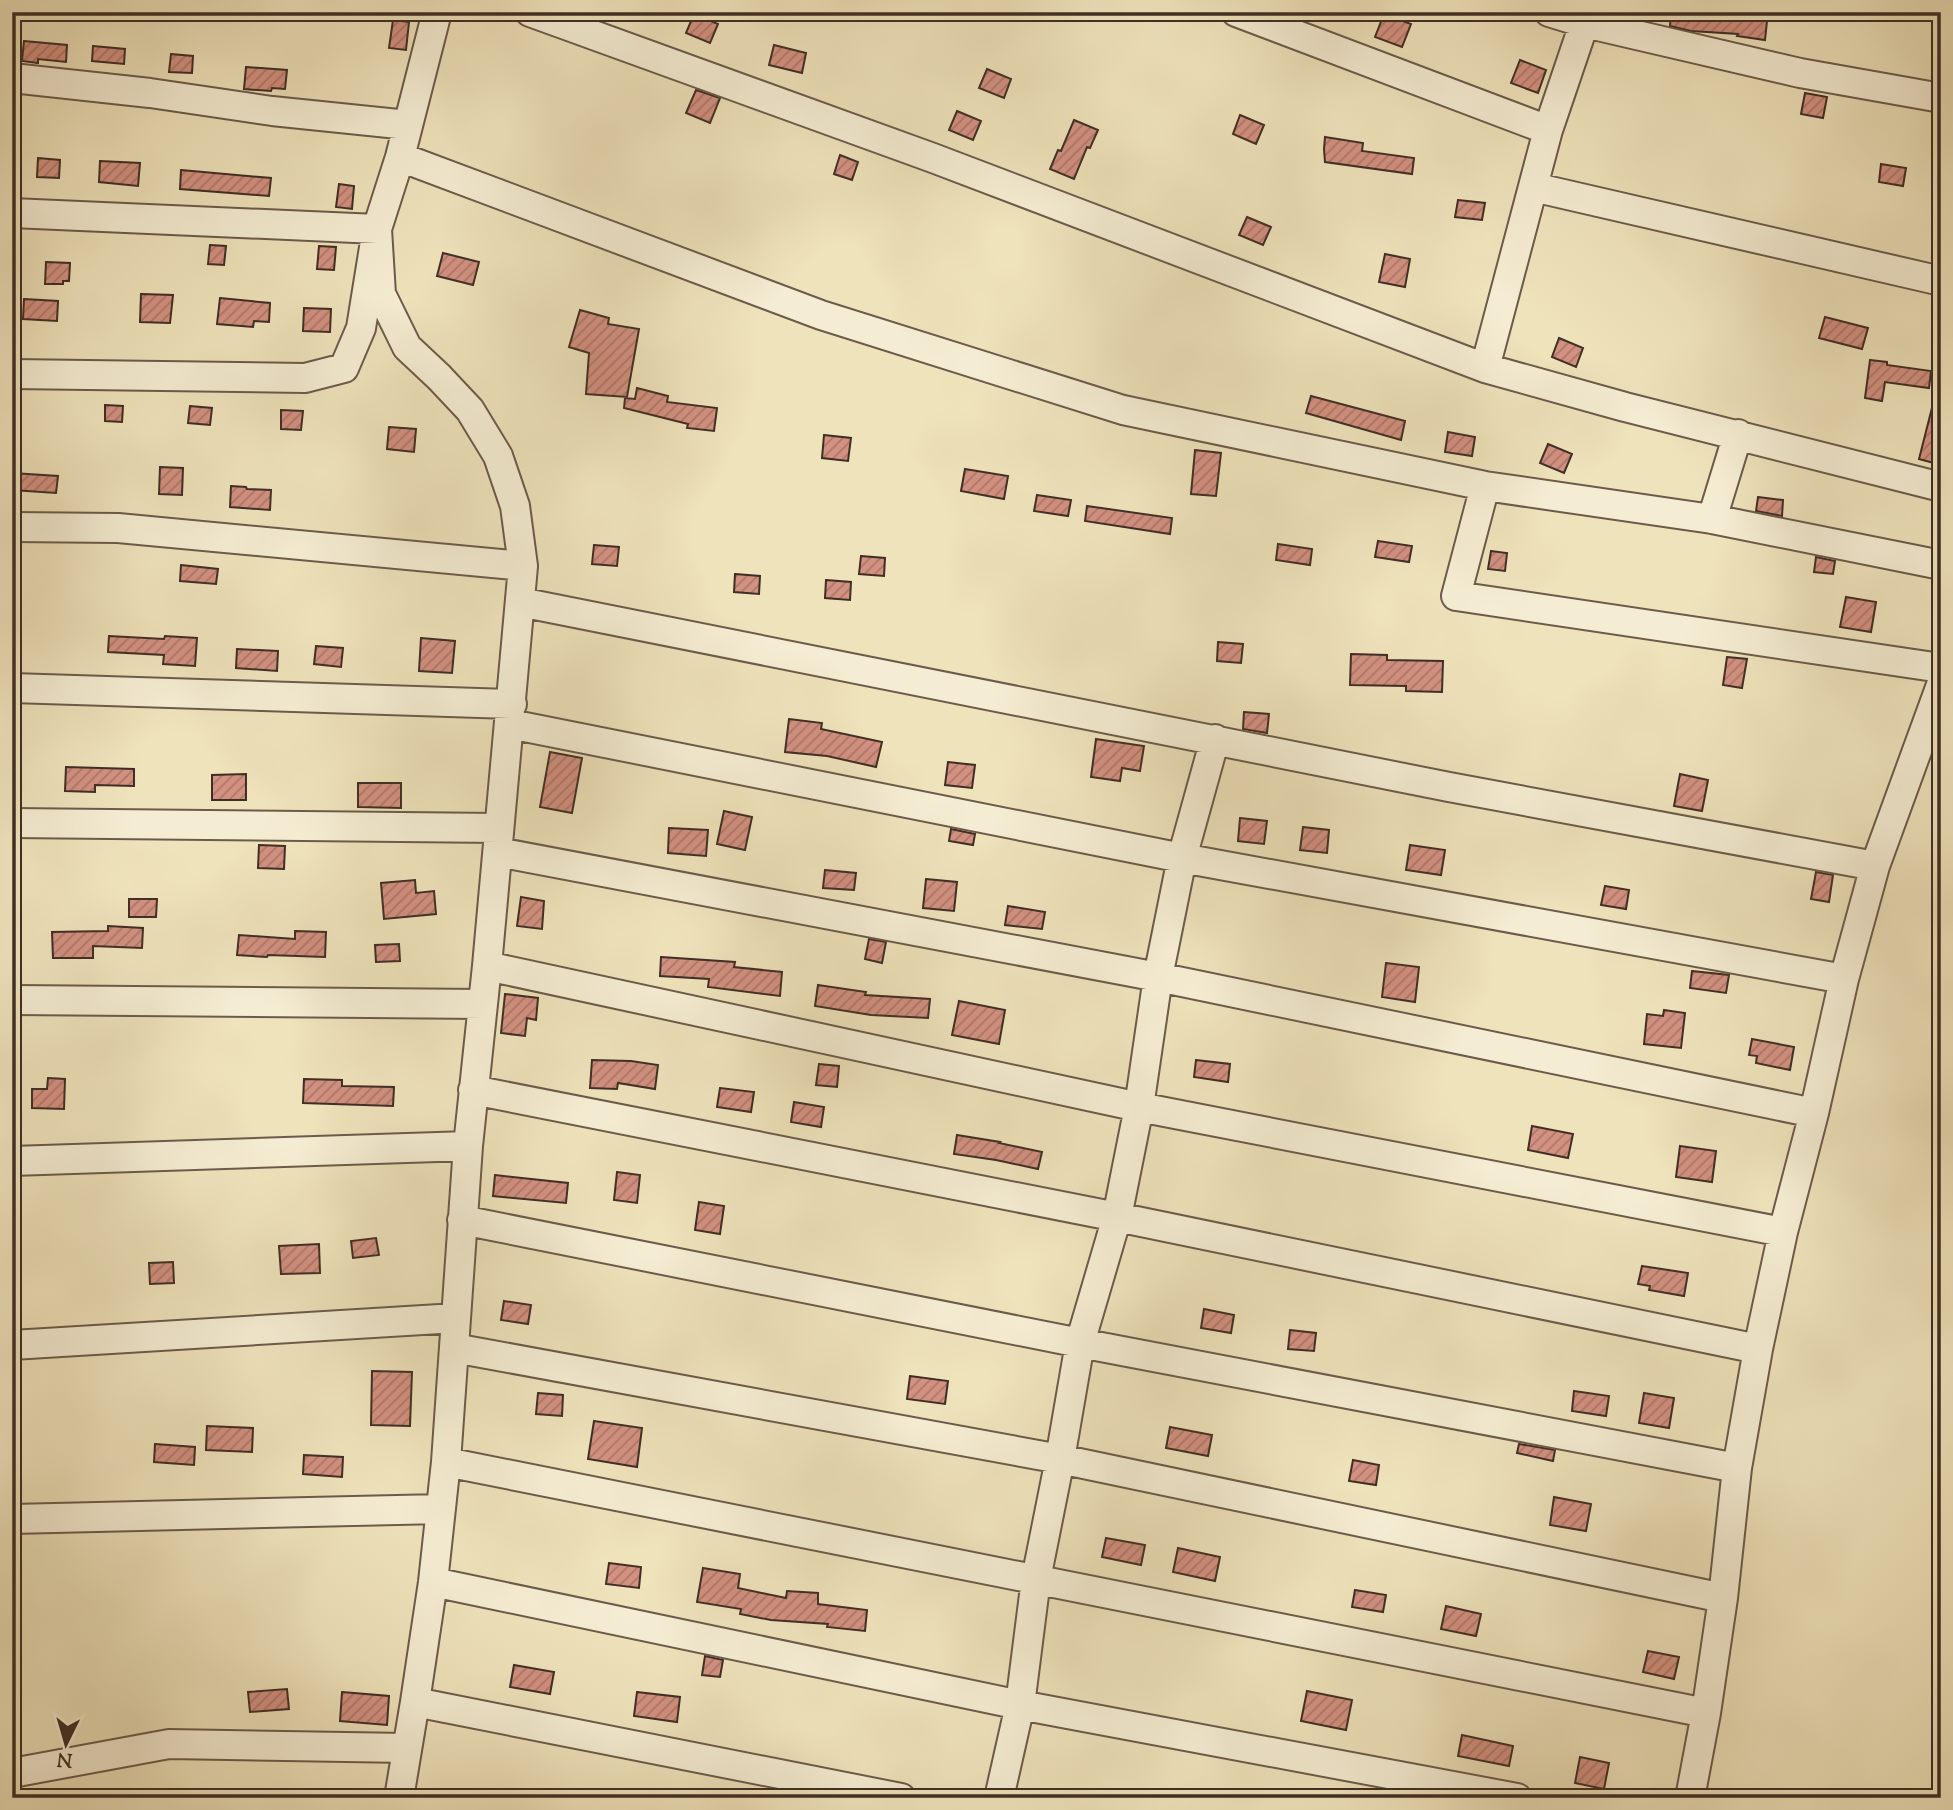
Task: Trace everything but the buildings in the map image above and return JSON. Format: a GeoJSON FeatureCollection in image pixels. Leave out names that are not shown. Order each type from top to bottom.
{"type":"FeatureCollection","features":[{"type":"Feature","properties":{"kind":"street"},"geometry":{"type":"LineString","coordinates":[[12,374],[305,378],[344,368],[361,328],[377,229],[400,157],[437,12]]}},
{"type":"Feature","properties":{"kind":"street"},"geometry":{"type":"LineString","coordinates":[[530,12],[933,158],[1485,368],[1625,407],[1941,487]]}},
{"type":"Feature","properties":{"kind":"street"},"geometry":{"type":"LineString","coordinates":[[1236,12],[1548,130]]}},
{"type":"Feature","properties":{"kind":"street"},"geometry":{"type":"LineString","coordinates":[[1549,12],[1586,18],[1800,73],[1941,97]]}},
{"type":"Feature","properties":{"kind":"street"},"geometry":{"type":"LineString","coordinates":[[1485,368],[1548,130],[1586,18]]}},
{"type":"Feature","properties":{"kind":"street"},"geometry":{"type":"LineString","coordinates":[[12,78],[150,93],[272,111],[408,125]]}},
{"type":"Feature","properties":{"kind":"street"},"geometry":{"type":"LineString","coordinates":[[400,157],[821,315],[1123,410],[1485,486],[1712,519],[1941,565]]}},
{"type":"Feature","properties":{"kind":"street"},"geometry":{"type":"LineString","coordinates":[[1533,187],[1941,281]]}},
{"type":"Feature","properties":{"kind":"street"},"geometry":{"type":"LineString","coordinates":[[12,214],[377,229]]}},
{"type":"Feature","properties":{"kind":"street"},"geometry":{"type":"LineString","coordinates":[[377,229],[381,294],[407,347],[470,410],[499,457],[515,506],[523,566],[468,1146],[446,1462],[433,1582],[399,1798]]}},
{"type":"Feature","properties":{"kind":"street"},"geometry":{"type":"LineString","coordinates":[[1712,519],[1738,434]]}},
{"type":"Feature","properties":{"kind":"street"},"geometry":{"type":"LineString","coordinates":[[1485,486],[1456,596],[1941,668]]}},
{"type":"Feature","properties":{"kind":"street"},"geometry":{"type":"LineString","coordinates":[[12,527],[118,528],[523,566]]}},
{"type":"Feature","properties":{"kind":"street"},"geometry":{"type":"LineString","coordinates":[[520,602],[1449,786],[1874,866]]}},
{"type":"Feature","properties":{"kind":"street"},"geometry":{"type":"LineString","coordinates":[[1690,1798],[1723,1598],[1737,1468],[1758,1349],[1783,1232],[1874,866],[1941,685]]}},
{"type":"Feature","properties":{"kind":"street"},"geometry":{"type":"LineString","coordinates":[[12,688],[511,714],[1182,858],[1844,979]]}},
{"type":"Feature","properties":{"kind":"street"},"geometry":{"type":"LineString","coordinates":[[999,1798],[1020,1705],[1036,1578],[1080,1343],[1117,1217],[1139,1107],[1158,977],[1182,858],[1215,739]]}},
{"type":"Feature","properties":{"kind":"street"},"geometry":{"type":"LineString","coordinates":[[12,823],[498,840],[1814,1113]]}},
{"type":"Feature","properties":{"kind":"street"},"geometry":{"type":"LineString","coordinates":[[487,966],[1139,1107],[1783,1232]]}},
{"type":"Feature","properties":{"kind":"street"},"geometry":{"type":"LineString","coordinates":[[12,1000],[483,1004]]}},
{"type":"Feature","properties":{"kind":"street"},"geometry":{"type":"LineString","coordinates":[[473,1090],[1117,1217],[1758,1349]]}},
{"type":"Feature","properties":{"kind":"street"},"geometry":{"type":"LineString","coordinates":[[12,1161],[468,1146]]}},
{"type":"Feature","properties":{"kind":"street"},"geometry":{"type":"LineString","coordinates":[[462,1220],[1080,1343],[1737,1468]]}},
{"type":"Feature","properties":{"kind":"street"},"geometry":{"type":"LineString","coordinates":[[12,1345],[456,1318]]}},
{"type":"Feature","properties":{"kind":"street"},"geometry":{"type":"LineString","coordinates":[[454,1348],[1060,1459],[1723,1598]]}},
{"type":"Feature","properties":{"kind":"street"},"geometry":{"type":"LineString","coordinates":[[446,1462],[1706,1713]]}},
{"type":"Feature","properties":{"kind":"street"},"geometry":{"type":"LineString","coordinates":[[12,1519],[441,1509]]}},
{"type":"Feature","properties":{"kind":"street"},"geometry":{"type":"LineString","coordinates":[[433,1582],[1020,1705],[1517,1798]]}},
{"type":"Feature","properties":{"kind":"street"},"geometry":{"type":"LineString","coordinates":[[415,1702],[901,1798]]}},
{"type":"Feature","properties":{"kind":"street"},"geometry":{"type":"LineString","coordinates":[[12,1773],[169,1744],[407,1748]]}}]}
